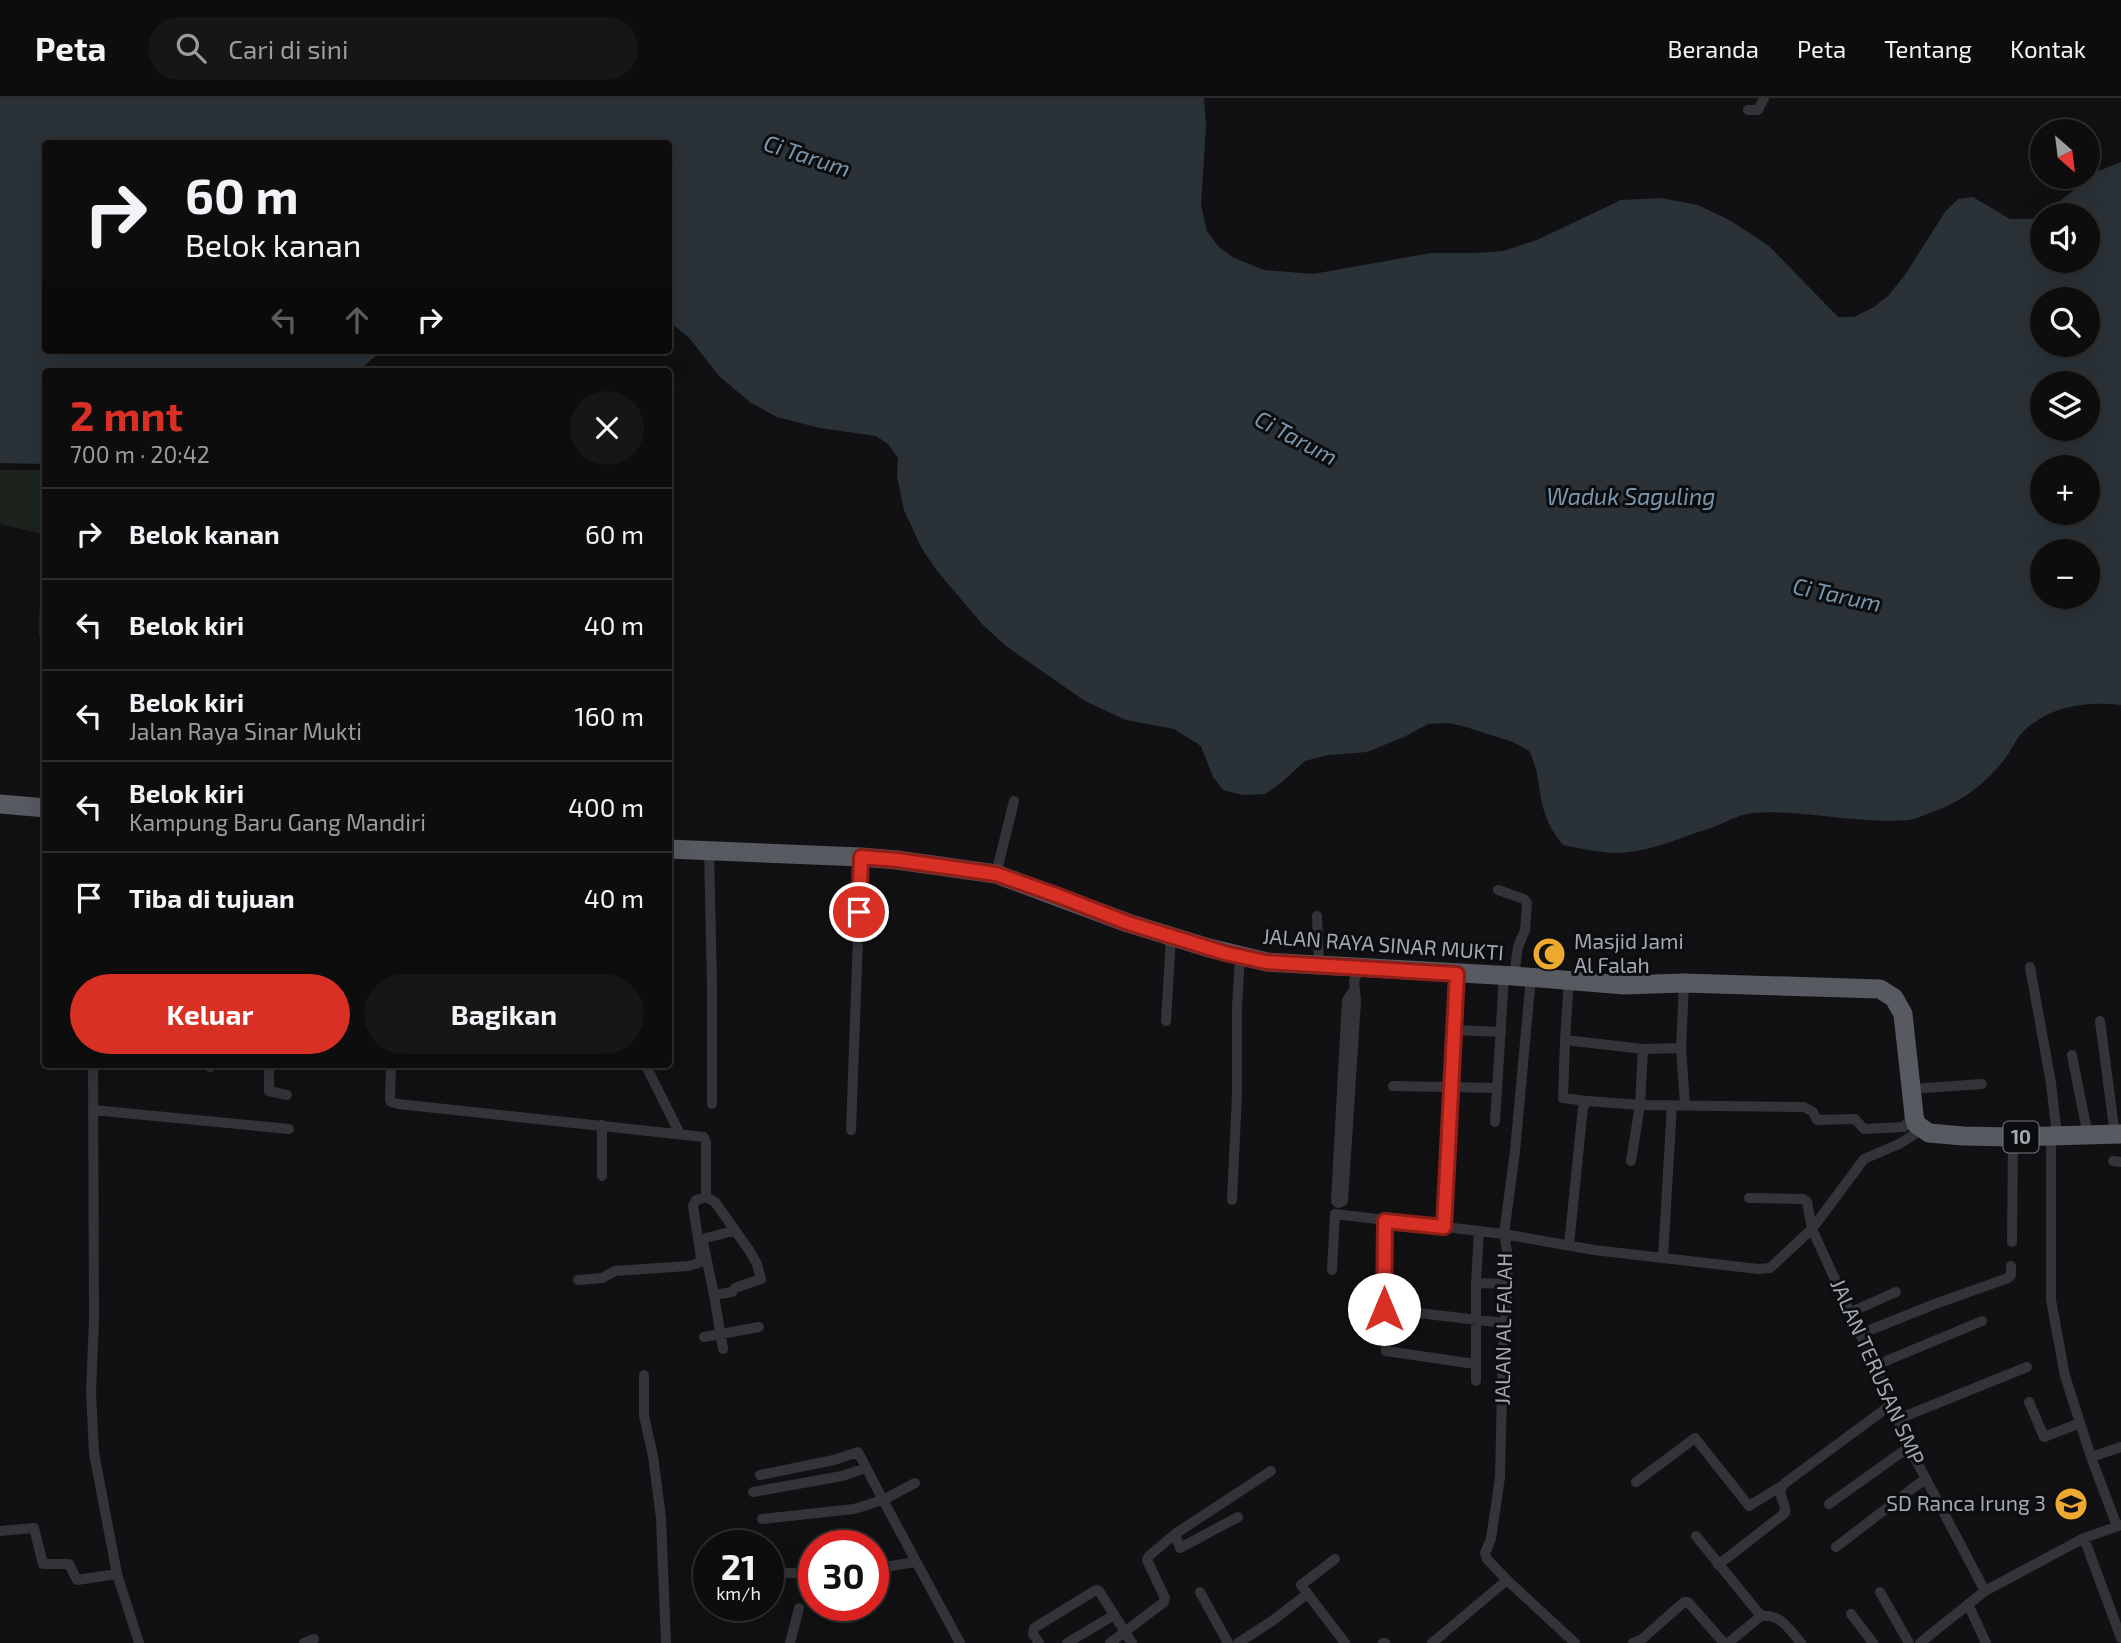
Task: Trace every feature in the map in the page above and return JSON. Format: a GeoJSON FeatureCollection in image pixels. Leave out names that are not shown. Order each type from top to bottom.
{"type":"FeatureCollection","features":[{"type":"Feature","properties":{"kind":"highway"},"geometry":{"type":"LineString","coordinates":[[0,804],[42,808]]}},
{"type":"Feature","properties":{"kind":"highway","name":"JALAN RAYA SINAR MUKTI"},"geometry":{"type":"LineString","coordinates":[[672,849],[861,857],[996,874],[1128,923],[1240,957],[1266,962],[1624,985],[1684,983],[1863,987],[1885,990],[1898,1002],[1903,1014],[1911,1089],[1918,1122]]}},
{"type":"Feature","properties":{"kind":"highway","name":"10"},"geometry":{"type":"LineString","coordinates":[[1918,1122],[1929,1133],[1963,1136],[2118,1134]]}},
{"type":"Feature","properties":{"kind":"street"},"geometry":{"type":"LineString","coordinates":[[1748,110],[1758,110],[1764,98]]}},
{"type":"Feature","properties":{"kind":"street"},"geometry":{"type":"LineString","coordinates":[[996,874],[1014,801]]}},
{"type":"Feature","properties":{"kind":"street"},"geometry":{"type":"LineString","coordinates":[[709,851],[712,1104]]}},
{"type":"Feature","properties":{"kind":"street"},"geometry":{"type":"LineString","coordinates":[[851,1130],[861,857]]}},
{"type":"Feature","properties":{"kind":"street"},"geometry":{"type":"LineString","coordinates":[[1495,1122],[1501,1032],[1516,976],[1518,947],[1525,930],[1527,903],[1524,899],[1499,890]]}},
{"type":"Feature","properties":{"kind":"street"},"geometry":{"type":"LineString","coordinates":[[1317,916],[1319,964]]}},
{"type":"Feature","properties":{"kind":"street"},"geometry":{"type":"LineString","coordinates":[[1166,1021],[1171,937]]}},
{"type":"Feature","properties":{"kind":"street"},"geometry":{"type":"LineString","coordinates":[[1232,1200],[1240,957]]}},
{"type":"Feature","properties":{"kind":"street"},"geometry":{"type":"LineString","coordinates":[[1346,1096],[1336,1201],[1341,1203],[1352,997],[1354,981],[1360,967]]}},
{"type":"Feature","properties":{"kind":"street"},"geometry":{"type":"LineString","coordinates":[[1920,1643],[1985,1591],[2084,1538],[2119,1526],[2091,1457],[2065,1376],[2051,1300],[2054,1136],[2051,1083],[2030,967]]}},
{"type":"Feature","properties":{"kind":"street"},"geometry":{"type":"LineString","coordinates":[[1444,1227],[1457,974]]}},
{"type":"Feature","properties":{"kind":"street","name":"JALAN AL FALAH"},"geometry":{"type":"LineString","coordinates":[[1516,976],[1515,1151],[1504,1234],[1508,1284],[1504,1323],[1500,1477],[1491,1539],[1485,1553],[1487,1559],[1507,1580],[1575,1643]]}},
{"type":"Feature","properties":{"kind":"street"},"geometry":{"type":"LineString","coordinates":[[1569,981],[1563,1098],[1640,1105],[1804,1107],[1814,1112],[1817,1120],[1856,1119],[1864,1129],[1904,1127],[1918,1122]]}},
{"type":"Feature","properties":{"kind":"street"},"geometry":{"type":"LineString","coordinates":[[1684,983],[1681,1048],[1685,1105]]}},
{"type":"Feature","properties":{"kind":"street"},"geometry":{"type":"LineString","coordinates":[[2100,1021],[2118,1134]]}},
{"type":"Feature","properties":{"kind":"street"},"geometry":{"type":"LineString","coordinates":[[1455,1030],[1501,1032]]}},
{"type":"Feature","properties":{"kind":"street"},"geometry":{"type":"LineString","coordinates":[[1565,1040],[1643,1049],[1681,1048]]}},
{"type":"Feature","properties":{"kind":"street"},"geometry":{"type":"LineString","coordinates":[[1631,1161],[1640,1105],[1643,1049]]}},
{"type":"Feature","properties":{"kind":"street"},"geometry":{"type":"LineString","coordinates":[[2072,1055],[2088,1136]]}},
{"type":"Feature","properties":{"kind":"street"},"geometry":{"type":"LineString","coordinates":[[269,1068],[269,1091],[287,1095]]}},
{"type":"Feature","properties":{"kind":"street"},"geometry":{"type":"LineString","coordinates":[[391,1068],[390,1099],[398,1104],[698,1136],[705,1140],[706,1197]]}},
{"type":"Feature","properties":{"kind":"street"},"geometry":{"type":"LineString","coordinates":[[647,1068],[680,1134]]}},
{"type":"Feature","properties":{"kind":"street"},"geometry":{"type":"LineString","coordinates":[[93,1069],[94,1332],[91,1392],[94,1453],[117,1574],[138,1643]]}},
{"type":"Feature","properties":{"kind":"street"},"geometry":{"type":"LineString","coordinates":[[1911,1089],[1982,1084]]}},
{"type":"Feature","properties":{"kind":"street"},"geometry":{"type":"LineString","coordinates":[[1393,1086],[1497,1088]]}},
{"type":"Feature","properties":{"kind":"street"},"geometry":{"type":"LineString","coordinates":[[1569,1245],[1583,1107],[1587,1101]]}},
{"type":"Feature","properties":{"kind":"street"},"geometry":{"type":"LineString","coordinates":[[1663,1257],[1672,1105]]}},
{"type":"Feature","properties":{"kind":"street"},"geometry":{"type":"LineString","coordinates":[[93,1110],[289,1129]]}},
{"type":"Feature","properties":{"kind":"street"},"geometry":{"type":"LineString","coordinates":[[1332,1270],[1335,1213],[1504,1234],[1594,1250],[1758,1269],[1770,1268],[1812,1229],[1864,1159],[1899,1144],[1918,1122]]}},
{"type":"Feature","properties":{"kind":"street"},"geometry":{"type":"LineString","coordinates":[[602,1125],[602,1176]]}},
{"type":"Feature","properties":{"kind":"street"},"geometry":{"type":"LineString","coordinates":[[2012,1242],[2013,1137]]}},
{"type":"Feature","properties":{"kind":"street"},"geometry":{"type":"LineString","coordinates":[[578,1280],[602,1278],[614,1271],[697,1264],[701,1257],[693,1206],[696,1200],[706,1197],[715,1202],[757,1264],[761,1279],[734,1288],[732,1292],[714,1295]]}},
{"type":"Feature","properties":{"kind":"street","name":"JALAN TERUSAN SMP"},"geometry":{"type":"LineString","coordinates":[[1749,1198],[1806,1200],[1812,1229],[1909,1447],[1985,1591]]}},
{"type":"Feature","properties":{"kind":"street"},"geometry":{"type":"LineString","coordinates":[[1385,1221],[1386,1351],[1475,1364]]}},
{"type":"Feature","properties":{"kind":"street"},"geometry":{"type":"LineString","coordinates":[[723,1349],[704,1240],[733,1231]]}},
{"type":"Feature","properties":{"kind":"street"},"geometry":{"type":"LineString","coordinates":[[1476,1381],[1479,1231]]}},
{"type":"Feature","properties":{"kind":"street"},"geometry":{"type":"LineString","coordinates":[[1860,1334],[2008,1278],[2011,1275],[2011,1266]]}},
{"type":"Feature","properties":{"kind":"street"},"geometry":{"type":"LineString","coordinates":[[1476,1283],[1508,1284]]}},
{"type":"Feature","properties":{"kind":"street"},"geometry":{"type":"LineString","coordinates":[[1851,1312],[1896,1292]]}},
{"type":"Feature","properties":{"kind":"street"},"geometry":{"type":"LineString","coordinates":[[1384,1309],[1504,1323]]}},
{"type":"Feature","properties":{"kind":"street"},"geometry":{"type":"LineString","coordinates":[[1874,1366],[1982,1321]]}},
{"type":"Feature","properties":{"kind":"street"},"geometry":{"type":"LineString","coordinates":[[704,1337],[759,1327]]}},
{"type":"Feature","properties":{"kind":"street"},"geometry":{"type":"LineString","coordinates":[[1898,1419],[2027,1367]]}},
{"type":"Feature","properties":{"kind":"street"},"geometry":{"type":"LineString","coordinates":[[644,1375],[644,1416],[653,1456],[661,1518],[666,1643]]}},
{"type":"Feature","properties":{"kind":"street"},"geometry":{"type":"LineString","coordinates":[[2029,1402],[2044,1437],[2080,1423]]}},
{"type":"Feature","properties":{"kind":"street"},"geometry":{"type":"LineString","coordinates":[[1636,1482],[1695,1438],[1749,1506],[1780,1488],[1892,1404]]}},
{"type":"Feature","properties":{"kind":"street"},"geometry":{"type":"LineString","coordinates":[[1829,1504],[1909,1447]]}},
{"type":"Feature","properties":{"kind":"street"},"geometry":{"type":"LineString","coordinates":[[2091,1457],[2121,1447]]}},
{"type":"Feature","properties":{"kind":"street"},"geometry":{"type":"LineString","coordinates":[[760,1475],[834,1461],[858,1452],[960,1643]]}},
{"type":"Feature","properties":{"kind":"street"},"geometry":{"type":"LineString","coordinates":[[753,1492],[842,1476],[866,1468]]}},
{"type":"Feature","properties":{"kind":"street"},"geometry":{"type":"LineString","coordinates":[[1110,1643],[1164,1602],[1165,1598],[1147,1560],[1149,1556],[1175,1534],[1271,1471]]}},
{"type":"Feature","properties":{"kind":"street"},"geometry":{"type":"LineString","coordinates":[[1836,1547],[1925,1479]]}},
{"type":"Feature","properties":{"kind":"street"},"geometry":{"type":"LineString","coordinates":[[762,1520],[854,1509],[883,1500],[915,1483]]}},
{"type":"Feature","properties":{"kind":"street"},"geometry":{"type":"LineString","coordinates":[[1718,1565],[1785,1513],[1780,1488]]}},
{"type":"Feature","properties":{"kind":"street"},"geometry":{"type":"LineString","coordinates":[[1175,1534],[1180,1548],[1238,1517]]}},
{"type":"Feature","properties":{"kind":"street"},"geometry":{"type":"LineString","coordinates":[[0,1531],[34,1528],[43,1564],[69,1564],[77,1580],[117,1574]]}},
{"type":"Feature","properties":{"kind":"street"},"geometry":{"type":"LineString","coordinates":[[1696,1536],[1761,1616]]}},
{"type":"Feature","properties":{"kind":"street"},"geometry":{"type":"LineString","coordinates":[[2084,1538],[2121,1638]]}},
{"type":"Feature","properties":{"kind":"street"},"geometry":{"type":"LineString","coordinates":[[1335,1559],[1301,1586],[1345,1643]]}},
{"type":"Feature","properties":{"kind":"street"},"geometry":{"type":"LineString","coordinates":[[889,1566],[915,1562]]}},
{"type":"Feature","properties":{"kind":"street"},"geometry":{"type":"LineString","coordinates":[[1432,1643],[1507,1580]]}},
{"type":"Feature","properties":{"kind":"street"},"geometry":{"type":"LineString","coordinates":[[1040,1643],[1033,1634],[1034,1628],[1096,1590],[1132,1643]]}},
{"type":"Feature","properties":{"kind":"street"},"geometry":{"type":"LineString","coordinates":[[1200,1592],[1228,1643]]}},
{"type":"Feature","properties":{"kind":"street"},"geometry":{"type":"LineString","coordinates":[[1880,1592],[1909,1643]]}},
{"type":"Feature","properties":{"kind":"street"},"geometry":{"type":"LineString","coordinates":[[1238,1643],[1307,1594]]}},
{"type":"Feature","properties":{"kind":"street"},"geometry":{"type":"LineString","coordinates":[[1633,1643],[1642,1640],[1675,1609],[1688,1602],[1726,1643],[1761,1616],[1771,1615],[1783,1621],[1801,1643]]}},
{"type":"Feature","properties":{"kind":"street"},"geometry":{"type":"LineString","coordinates":[[1968,1604],[1986,1643]]}},
{"type":"Feature","properties":{"kind":"street"},"geometry":{"type":"LineString","coordinates":[[790,1643],[798,1612]]}},
{"type":"Feature","properties":{"kind":"street"},"geometry":{"type":"LineString","coordinates":[[1851,1614],[1873,1643]]}},
{"type":"Feature","properties":{"kind":"street"},"geometry":{"type":"LineString","coordinates":[[1067,1643],[1114,1615]]}},
{"type":"Feature","properties":{"kind":"shaded area"},"geometry":{"type":"Polygon","coordinates":[[[0,470],[42,470],[42,534],[0,524],[0,470]]]}},
{"type":"Feature","properties":{"kind":"shaded area"},"geometry":{"type":"Polygon","coordinates":[[[42,593],[42,641],[38,620],[42,593]]]}},
{"type":"Feature","properties":{"kind":"water","name":"Waduk Saguling"},"geometry":{"type":"Polygon","coordinates":[[[0,98],[1204,98],[1206,126],[1201,205],[1207,231],[1218,246],[1232,257],[1264,270],[1313,274],[1431,253],[1503,251],[1537,240],[1621,200],[1661,198],[1698,205],[1731,221],[1769,246],[1838,317],[1854,317],[1888,296],[1905,275],[1945,212],[1958,199],[1973,197],[2010,219],[2030,219],[2030,273],[2100,273],[2100,203],[2058,203],[2075,189],[2100,189],[2100,170],[2121,162],[2121,705],[2068,707],[2044,717],[2022,733],[1998,768],[1983,783],[1948,806],[1919,817],[1889,821],[1792,813],[1753,813],[1639,851],[1616,853],[1563,845],[1548,820],[1529,751],[1513,742],[1449,723],[1428,724],[1367,752],[1328,755],[1305,761],[1265,794],[1243,795],[1223,790],[1213,777],[1201,746],[1174,729],[1126,720],[1085,701],[1006,646],[983,625],[922,549],[904,510],[897,476],[898,458],[888,444],[876,436],[820,428],[777,417],[751,403],[720,377],[690,339],[672,324],[672,140],[42,140],[42,354],[378,354],[362,368],[42,368],[42,464],[0,463],[0,98]]]}},
{"type":"Feature","properties":{"kind":"place","name":"Masjid Jami Al Falah"},"geometry":{"type":"Point","coordinates":[1549,954]}},
{"type":"Feature","properties":{"kind":"place","name":"SD Ranca Irung 3"},"geometry":{"type":"Point","coordinates":[2071,1504]}},
{"type":"Feature","properties":{"kind":"route"},"geometry":{"type":"LineString","coordinates":[[859,912],[861,857],[897,860],[996,874],[1128,923],[1240,957],[1266,962],[1457,974],[1444,1227],[1385,1221],[1384,1309]]}},
{"type":"Feature","properties":{"kind":"water label","name":"Ci Tarum"},"geometry":{"type":"Point","coordinates":[807,156]}},
{"type":"Feature","properties":{"kind":"water label","name":"Ci Tarum"},"geometry":{"type":"Point","coordinates":[1296,438]}},
{"type":"Feature","properties":{"kind":"water label","name":"Ci Tarum"},"geometry":{"type":"Point","coordinates":[1837,595]}}]}
